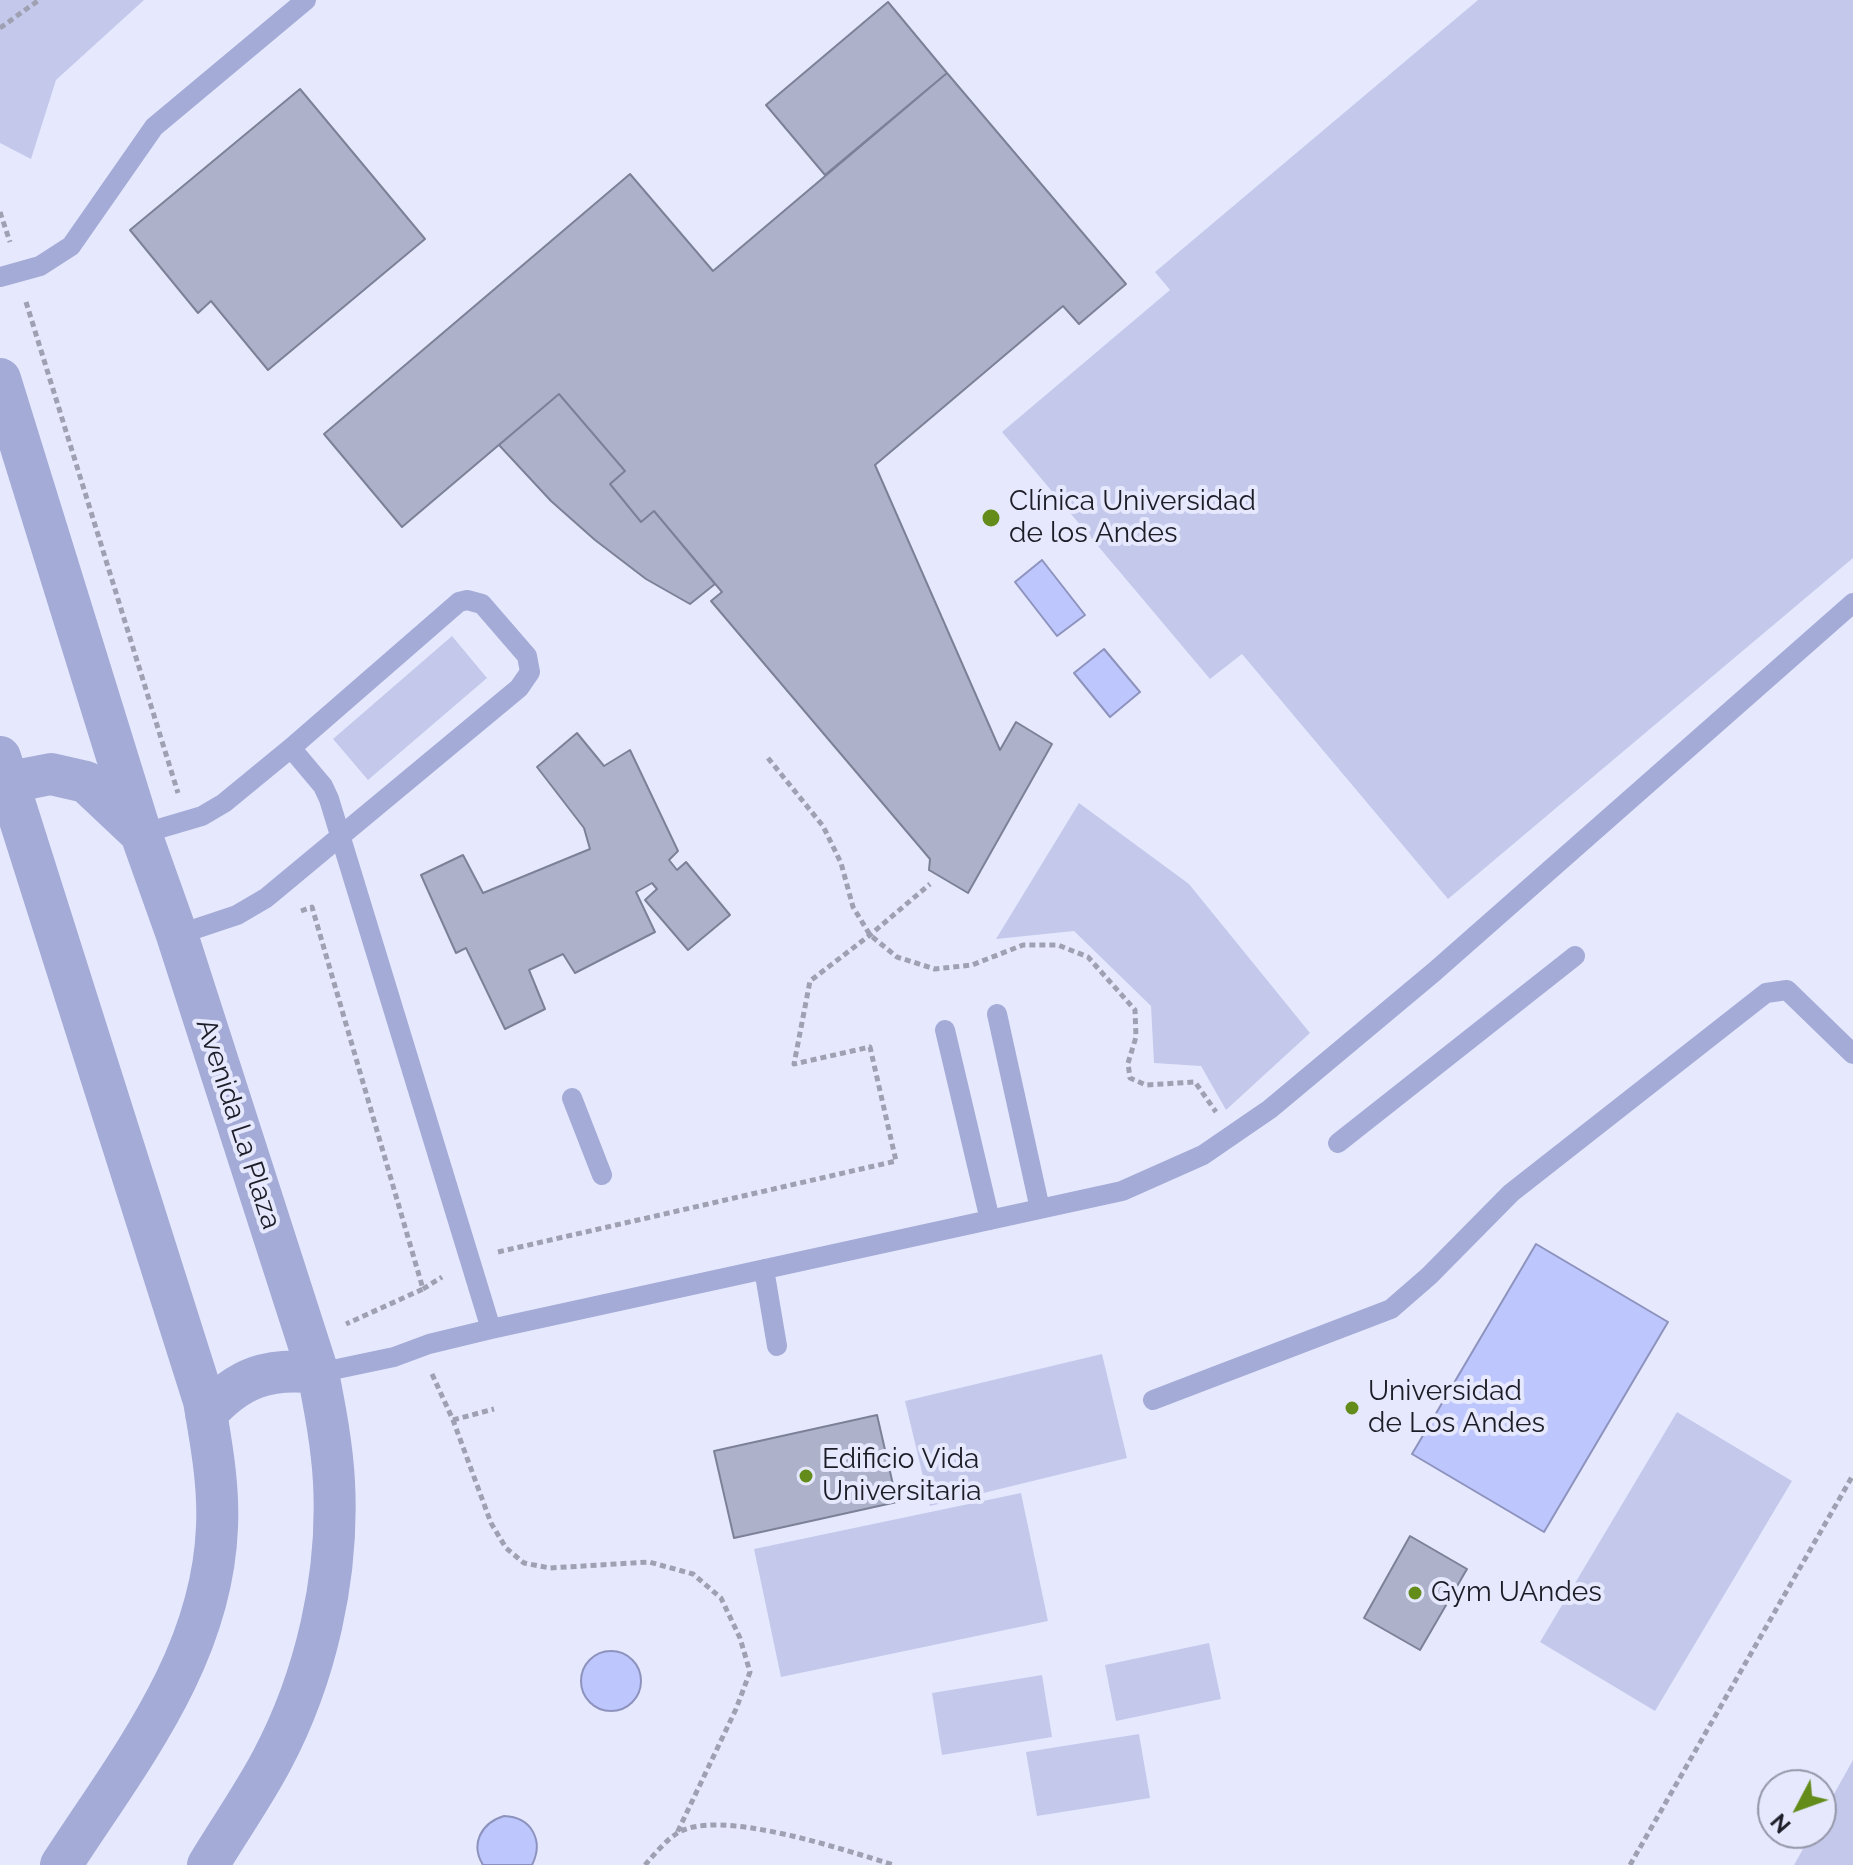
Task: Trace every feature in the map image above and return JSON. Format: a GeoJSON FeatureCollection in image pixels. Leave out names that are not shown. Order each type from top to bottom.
{"type":"FeatureCollection","features":[{"type":"Feature","properties":{"kind":"street","name":"Avenida La Plaza"},"geometry":{"type":"LineString","coordinates":[[0,379],[141,834],[177,935],[318,1373],[329,1427],[334,1483],[333,1539],[327,1595],[315,1649],[297,1706],[272,1760],[208,1865]]}},
{"type":"Feature","properties":{"kind":"street"},"geometry":{"type":"LineString","coordinates":[[61,1865],[168,1700],[189,1657],[204,1613],[213,1567],[217,1489],[206,1414],[13,841],[3,774],[51,774],[86,782],[141,834]]}},
{"type":"Feature","properties":{"kind":"street"},"geometry":{"type":"LineString","coordinates":[[206,1414],[223,1395],[244,1381],[268,1373],[293,1370],[318,1373]]}},
{"type":"Feature","properties":{"kind":"lane"},"geometry":{"type":"LineString","coordinates":[[8,274],[51,261],[71,246],[154,127],[306,0]]}},
{"type":"Feature","properties":{"kind":"lane"},"geometry":{"type":"LineString","coordinates":[[141,834],[202,816],[224,803],[459,602],[467,600],[482,604],[527,656],[530,672],[519,688],[342,836],[251,908],[218,923],[177,935]]}},
{"type":"Feature","properties":{"kind":"lane"},"geometry":{"type":"LineString","coordinates":[[318,1373],[394,1357],[491,1329],[1130,1188],[1203,1155],[1297,1087],[1434,972],[1853,603]]}},
{"type":"Feature","properties":{"kind":"lane"},"geometry":{"type":"LineString","coordinates":[[291,748],[323,786],[342,836],[491,1329]]}},
{"type":"Feature","properties":{"kind":"lane"},"geometry":{"type":"LineString","coordinates":[[1338,1143],[1575,956]]}},
{"type":"Feature","properties":{"kind":"lane"},"geometry":{"type":"LineString","coordinates":[[1153,1400],[1391,1309],[1429,1276],[1511,1193],[1766,993],[1787,990],[1853,1054]]}},
{"type":"Feature","properties":{"kind":"lane"},"geometry":{"type":"LineString","coordinates":[[997,1014],[1040,1209]]}},
{"type":"Feature","properties":{"kind":"lane"},"geometry":{"type":"LineString","coordinates":[[945,1030],[990,1220]]}},
{"type":"Feature","properties":{"kind":"lane"},"geometry":{"type":"LineString","coordinates":[[572,1098],[602,1175]]}},
{"type":"Feature","properties":{"kind":"lane"},"geometry":{"type":"LineString","coordinates":[[764,1269],[777,1346]]}},
{"type":"Feature","properties":{"kind":"path"},"geometry":{"type":"LineString","coordinates":[[0,28],[39,0]]}},
{"type":"Feature","properties":{"kind":"path"},"geometry":{"type":"LineString","coordinates":[[0,212],[8,230],[8,274],[186,820]]}},
{"type":"Feature","properties":{"kind":"path"},"geometry":{"type":"LineString","coordinates":[[768,758],[823,826],[841,863],[853,907],[870,935],[897,957],[935,969],[972,965],[1023,945],[1058,945],[1088,957],[1135,1010],[1136,1037],[1128,1063],[1130,1078],[1146,1085],[1195,1082],[1233,1136]]}},
{"type":"Feature","properties":{"kind":"path"},"geometry":{"type":"LineString","coordinates":[[345,1325],[423,1289],[470,1259],[896,1161],[870,1047],[794,1064],[810,981],[930,884]]}},
{"type":"Feature","properties":{"kind":"path"},"geometry":{"type":"LineString","coordinates":[[297,913],[312,907],[423,1289]]}},
{"type":"Feature","properties":{"kind":"path"},"geometry":{"type":"LineString","coordinates":[[420,1347],[453,1420],[491,1523],[506,1548],[524,1563],[550,1568],[649,1562],[693,1574],[721,1598],[740,1638],[750,1672],[736,1709],[677,1833],[645,1865]]}},
{"type":"Feature","properties":{"kind":"path"},"geometry":{"type":"LineString","coordinates":[[453,1420],[494,1409]]}},
{"type":"Feature","properties":{"kind":"path"},"geometry":{"type":"LineString","coordinates":[[1630,1865],[1853,1475]]}},
{"type":"Feature","properties":{"kind":"path"},"geometry":{"type":"LineString","coordinates":[[677,1833],[722,1823],[813,1840],[894,1865]]}},
{"type":"Feature","properties":{"kind":"shaded area"},"geometry":{"type":"Polygon","coordinates":[[[0,0],[144,0],[56,80],[31,159],[0,143],[0,0]]]}},
{"type":"Feature","properties":{"kind":"shaded area"},"geometry":{"type":"Polygon","coordinates":[[[1478,0],[1853,0],[1853,558],[1448,899],[1242,654],[1210,679],[1002,432],[1170,290],[1155,272],[1478,0]]]}},
{"type":"Feature","properties":{"kind":"shaded area"},"geometry":{"type":"Polygon","coordinates":[[[1042,560],[1085,615],[1057,636],[1015,582],[1042,560]]]}},
{"type":"Feature","properties":{"kind":"shaded area"},"geometry":{"type":"Polygon","coordinates":[[[452,636],[487,678],[368,780],[333,739],[452,636]]]}},
{"type":"Feature","properties":{"kind":"shaded area"},"geometry":{"type":"Polygon","coordinates":[[[1104,649],[1140,692],[1110,717],[1074,673],[1104,649]]]}},
{"type":"Feature","properties":{"kind":"shaded area"},"geometry":{"type":"Polygon","coordinates":[[[1079,803],[1189,884],[1310,1033],[1226,1110],[1201,1066],[1154,1063],[1151,1006],[1074,931],[996,939],[1079,803]]]}},
{"type":"Feature","properties":{"kind":"shaded area"},"geometry":{"type":"Polygon","coordinates":[[[1536,1244],[1668,1322],[1544,1532],[1412,1454],[1536,1244]]]}},
{"type":"Feature","properties":{"kind":"shaded area"},"geometry":{"type":"Polygon","coordinates":[[[1102,1354],[1127,1458],[930,1506],[905,1401],[1102,1354]]]}},
{"type":"Feature","properties":{"kind":"shaded area"},"geometry":{"type":"Polygon","coordinates":[[[1677,1412],[1792,1481],[1655,1711],[1540,1642],[1677,1412]]]}},
{"type":"Feature","properties":{"kind":"shaded area"},"geometry":{"type":"Polygon","coordinates":[[[1021,1493],[1048,1621],[781,1677],[754,1549],[1021,1493]]]}},
{"type":"Feature","properties":{"kind":"shaded area"},"geometry":{"type":"Polygon","coordinates":[[[1209,1643],[1221,1699],[1116,1721],[1105,1665],[1209,1643]]]}},
{"type":"Feature","properties":{"kind":"shaded area"},"geometry":{"type":"Polygon","coordinates":[[[611,1651],[623,1653],[632,1660],[639,1669],[639,1693],[632,1702],[623,1709],[611,1711],[599,1709],[590,1702],[583,1693],[581,1681],[583,1669],[590,1660],[599,1653],[611,1651]]]}},
{"type":"Feature","properties":{"kind":"shaded area"},"geometry":{"type":"Polygon","coordinates":[[[1042,1675],[1052,1737],[942,1755],[932,1693],[1042,1675]]]}},
{"type":"Feature","properties":{"kind":"shaded area"},"geometry":{"type":"Polygon","coordinates":[[[1139,1734],[1150,1798],[1037,1816],[1026,1752],[1139,1734]]]}},
{"type":"Feature","properties":{"kind":"shaded area"},"geometry":{"type":"Polygon","coordinates":[[[1853,1760],[1853,1865],[1794,1865],[1803,1849],[1837,1849],[1837,1788],[1853,1760]]]}},
{"type":"Feature","properties":{"kind":"shaded area"},"geometry":{"type":"Polygon","coordinates":[[[504,1816],[522,1821],[533,1832],[537,1847],[532,1865],[483,1865],[478,1849],[480,1835],[489,1824],[504,1816]]]}},
{"type":"Feature","properties":{"kind":"building"},"geometry":{"type":"Polygon","coordinates":[[[888,2],[947,73],[825,175],[766,105],[888,2]]]}},
{"type":"Feature","properties":{"kind":"building"},"geometry":{"type":"Polygon","coordinates":[[[947,73],[1126,284],[1079,324],[1063,306],[875,465],[1000,750],[1016,722],[1052,744],[968,893],[929,870],[930,859],[711,601],[722,592],[654,511],[641,522],[610,484],[625,471],[559,394],[402,527],[324,434],[630,174],[713,271],[947,73]]]}},
{"type":"Feature","properties":{"kind":"building"},"geometry":{"type":"Polygon","coordinates":[[[300,89],[425,239],[268,370],[211,301],[198,313],[130,230],[300,89]]]}},
{"type":"Feature","properties":{"kind":"building"},"geometry":{"type":"Polygon","coordinates":[[[559,394],[625,471],[610,484],[641,522],[654,511],[715,584],[690,604],[646,579],[595,540],[551,501],[499,445],[559,394]]]}},
{"type":"Feature","properties":{"kind":"building"},"geometry":{"type":"Polygon","coordinates":[[[577,733],[604,766],[630,750],[678,851],[669,860],[677,870],[686,862],[730,915],[688,950],[645,900],[657,889],[652,883],[636,892],[655,932],[575,973],[563,954],[529,970],[545,1009],[505,1029],[466,948],[456,953],[421,875],[463,855],[483,893],[590,849],[584,828],[537,767],[577,733]]]}},
{"type":"Feature","properties":{"kind":"building","name":"Edificio Vida Universitaria"},"geometry":{"type":"Polygon","coordinates":[[[877,1415],[897,1502],[734,1538],[714,1451],[877,1415]]]}},
{"type":"Feature","properties":{"kind":"building","name":"Gym UAndes"},"geometry":{"type":"Polygon","coordinates":[[[1410,1536],[1467,1569],[1420,1650],[1364,1618],[1410,1536]]]}},
{"type":"Feature","properties":{"kind":"place","name":"Clínica Universidad de los Andes"},"geometry":{"type":"Point","coordinates":[991,518]}},
{"type":"Feature","properties":{"kind":"place","name":"Universidad de Los Andes"},"geometry":{"type":"Point","coordinates":[1352,1408]}},
{"type":"Feature","properties":{"kind":"place","name":"Edificio Vida Universitaria"},"geometry":{"type":"Point","coordinates":[806,1476]}},
{"type":"Feature","properties":{"kind":"place","name":"Gym UAndes"},"geometry":{"type":"Point","coordinates":[1415,1593]}}]}
